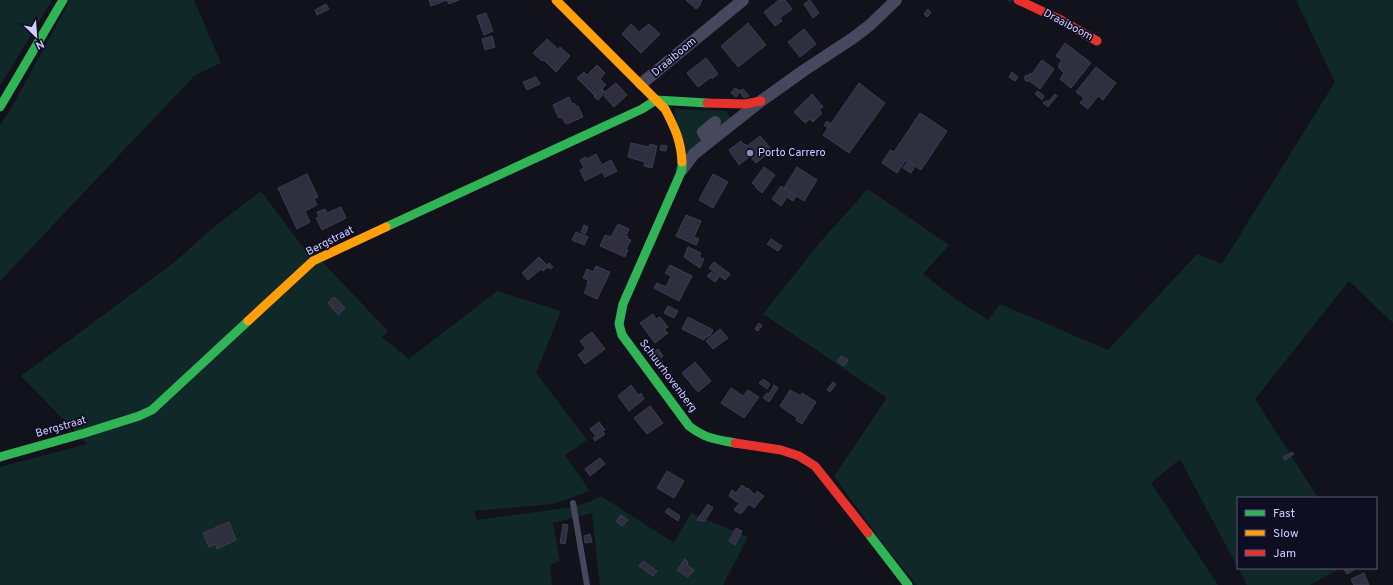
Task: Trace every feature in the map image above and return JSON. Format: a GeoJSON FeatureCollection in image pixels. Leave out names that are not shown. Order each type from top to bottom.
{"type":"FeatureCollection","features":[{"type":"Feature","properties":{"kind":"street"},"geometry":{"type":"LineString","coordinates":[[0,107],[63,0]]}},
{"type":"Feature","properties":{"kind":"street","name":"Draaiboom"},"geometry":{"type":"LineString","coordinates":[[556,0],[641,84],[743,0]]}},
{"type":"Feature","properties":{"kind":"street"},"geometry":{"type":"LineString","coordinates":[[682,170],[694,154],[709,142],[761,101],[853,38],[870,25],[896,0]]}},
{"type":"Feature","properties":{"kind":"street","name":"Draaiboom"},"geometry":{"type":"LineString","coordinates":[[1018,0],[1059,19],[1097,41]]}},
{"type":"Feature","properties":{"kind":"street","name":"Schuurhovenberg"},"geometry":{"type":"LineString","coordinates":[[641,84],[665,109],[674,125],[681,150],[682,170],[623,304],[618,324],[622,335],[689,426],[701,435],[712,439],[781,450],[799,456],[816,466],[908,585]]}},
{"type":"Feature","properties":{"kind":"street"},"geometry":{"type":"LineString","coordinates":[[656,100],[724,104],[746,104],[761,101]]}},
{"type":"Feature","properties":{"kind":"street","name":"Bergstraat"},"geometry":{"type":"LineString","coordinates":[[0,457],[85,433],[139,416],[152,410],[312,262],[642,109],[656,100]]}},
{"type":"Feature","properties":{"kind":"street"},"geometry":{"type":"LineString","coordinates":[[709,142],[703,132],[716,122]]}},
{"type":"Feature","properties":{"kind":"lane"},"geometry":{"type":"LineString","coordinates":[[573,502],[586,585]]}},
{"type":"Feature","properties":{"kind":"green space"},"geometry":{"type":"Polygon","coordinates":[[[0,0],[52,0],[0,86],[0,0]]]}},
{"type":"Feature","properties":{"kind":"green space"},"geometry":{"type":"Polygon","coordinates":[[[70,0],[194,0],[221,63],[194,76],[0,281],[0,126],[12,107],[70,0]]]}},
{"type":"Feature","properties":{"kind":"green space"},"geometry":{"type":"Polygon","coordinates":[[[1296,0],[1393,0],[1393,323],[1349,281],[1255,399],[1317,497],[1237,497],[1237,566],[1180,459],[1151,483],[1218,585],[917,585],[886,548],[834,476],[887,398],[763,314],[821,241],[868,189],[949,245],[923,274],[957,300],[988,320],[1000,304],[1108,350],[1197,254],[1222,264],[1335,82],[1296,0]]]}},
{"type":"Feature","properties":{"kind":"green space"},"geometry":{"type":"Polygon","coordinates":[[[675,109],[726,111],[730,118],[685,162],[674,111],[675,109]]]}},
{"type":"Feature","properties":{"kind":"green space"},"geometry":{"type":"Polygon","coordinates":[[[261,191],[302,246],[311,250],[388,331],[382,337],[409,359],[497,291],[561,311],[536,373],[587,440],[565,455],[590,491],[553,504],[474,511],[477,520],[572,507],[592,501],[601,496],[674,543],[691,513],[748,537],[723,585],[600,585],[592,513],[553,523],[560,561],[550,565],[552,585],[0,585],[0,467],[87,444],[21,376],[176,261],[209,231],[261,191]]]}},
{"type":"Feature","properties":{"kind":"green space"},"geometry":{"type":"Polygon","coordinates":[[[1239,569],[1339,569],[1310,585],[1247,585],[1239,569]]]}},
{"type":"Feature","properties":{"kind":"building"},"geometry":{"type":"Polygon","coordinates":[[[429,0],[447,0],[431,6],[429,0]]]}},
{"type":"Feature","properties":{"kind":"building"},"geometry":{"type":"Polygon","coordinates":[[[447,0],[459,0],[449,4],[447,0]]]}},
{"type":"Feature","properties":{"kind":"building"},"geometry":{"type":"Polygon","coordinates":[[[686,0],[702,0],[700,3],[701,4],[696,9],[686,0]]]}},
{"type":"Feature","properties":{"kind":"building"},"geometry":{"type":"Polygon","coordinates":[[[779,0],[785,0],[792,9],[780,18],[782,21],[775,26],[764,12],[779,0]]]}},
{"type":"Feature","properties":{"kind":"building"},"geometry":{"type":"Polygon","coordinates":[[[810,0],[819,13],[813,18],[804,4],[810,0]]]}},
{"type":"Feature","properties":{"kind":"building"},"geometry":{"type":"Polygon","coordinates":[[[326,4],[329,9],[317,15],[315,10],[326,4]]]}},
{"type":"Feature","properties":{"kind":"building"},"geometry":{"type":"Polygon","coordinates":[[[928,9],[931,13],[927,17],[924,14],[928,9]]]}},
{"type":"Feature","properties":{"kind":"building"},"geometry":{"type":"Polygon","coordinates":[[[486,13],[493,31],[484,35],[477,16],[486,13]]]}},
{"type":"Feature","properties":{"kind":"building"},"geometry":{"type":"Polygon","coordinates":[[[748,23],[766,45],[738,67],[721,46],[748,23]]]}},
{"type":"Feature","properties":{"kind":"building"},"geometry":{"type":"Polygon","coordinates":[[[631,24],[640,33],[640,31],[649,24],[660,34],[641,53],[622,34],[631,24]]]}},
{"type":"Feature","properties":{"kind":"building"},"geometry":{"type":"Polygon","coordinates":[[[804,29],[816,44],[800,57],[788,42],[804,29]]]}},
{"type":"Feature","properties":{"kind":"building"},"geometry":{"type":"Polygon","coordinates":[[[492,36],[495,47],[485,50],[482,39],[492,36]]]}},
{"type":"Feature","properties":{"kind":"building"},"geometry":{"type":"Polygon","coordinates":[[[547,39],[558,49],[560,47],[570,56],[556,72],[544,60],[542,61],[533,53],[547,39]]]}},
{"type":"Feature","properties":{"kind":"building"},"geometry":{"type":"Polygon","coordinates":[[[1065,43],[1091,63],[1071,88],[1060,79],[1064,73],[1059,68],[1059,64],[1062,60],[1056,56],[1065,43]]]}},
{"type":"Feature","properties":{"kind":"building"},"geometry":{"type":"Polygon","coordinates":[[[706,58],[718,74],[712,79],[711,77],[698,87],[687,73],[706,58]]]}},
{"type":"Feature","properties":{"kind":"building"},"geometry":{"type":"Polygon","coordinates":[[[1042,60],[1054,69],[1040,89],[1028,80],[1027,82],[1024,78],[1030,73],[1031,75],[1042,60]]]}},
{"type":"Feature","properties":{"kind":"building"},"geometry":{"type":"Polygon","coordinates":[[[597,65],[605,73],[600,79],[606,85],[595,96],[577,78],[584,72],[587,75],[597,65]]]}},
{"type":"Feature","properties":{"kind":"building"},"geometry":{"type":"Polygon","coordinates":[[[1096,67],[1116,83],[1103,100],[1098,96],[1088,109],[1080,103],[1084,98],[1076,92],[1096,67]]]}},
{"type":"Feature","properties":{"kind":"building"},"geometry":{"type":"Polygon","coordinates":[[[1012,72],[1018,77],[1015,81],[1009,77],[1012,72]]]}},
{"type":"Feature","properties":{"kind":"building"},"geometry":{"type":"Polygon","coordinates":[[[536,77],[540,84],[527,90],[523,82],[536,77]]]}},
{"type":"Feature","properties":{"kind":"building"},"geometry":{"type":"Polygon","coordinates":[[[616,83],[627,95],[614,107],[604,96],[606,93],[605,92],[616,83]]]}},
{"type":"Feature","properties":{"kind":"building"},"geometry":{"type":"Polygon","coordinates":[[[859,83],[885,103],[849,153],[823,135],[859,83]]]}},
{"type":"Feature","properties":{"kind":"building"},"geometry":{"type":"Polygon","coordinates":[[[735,88],[740,91],[743,89],[749,96],[744,98],[740,92],[736,97],[731,93],[735,88]]]}},
{"type":"Feature","properties":{"kind":"building"},"geometry":{"type":"Polygon","coordinates":[[[602,89],[605,92],[598,100],[594,97],[602,89]]]}},
{"type":"Feature","properties":{"kind":"building"},"geometry":{"type":"Polygon","coordinates":[[[1038,91],[1044,96],[1042,100],[1035,94],[1038,91]]]}},
{"type":"Feature","properties":{"kind":"building"},"geometry":{"type":"Polygon","coordinates":[[[812,94],[823,107],[819,110],[822,113],[813,122],[810,119],[805,123],[794,112],[812,94]]]}},
{"type":"Feature","properties":{"kind":"building"},"geometry":{"type":"Polygon","coordinates":[[[1055,94],[1057,96],[1048,107],[1043,103],[1049,101],[1055,94]]]}},
{"type":"Feature","properties":{"kind":"building"},"geometry":{"type":"Polygon","coordinates":[[[569,97],[572,104],[574,103],[576,107],[578,106],[583,117],[567,124],[562,117],[559,118],[553,105],[569,97]]]}},
{"type":"Feature","properties":{"kind":"building"},"geometry":{"type":"Polygon","coordinates":[[[920,113],[947,131],[921,170],[906,160],[897,173],[882,163],[890,150],[894,152],[920,113]]]}},
{"type":"Feature","properties":{"kind":"building"},"geometry":{"type":"Polygon","coordinates":[[[827,121],[831,124],[828,128],[824,125],[827,121]]]}},
{"type":"Feature","properties":{"kind":"building","name":"Porto Carrero"},"geometry":{"type":"Polygon","coordinates":[[[760,136],[772,150],[756,163],[750,156],[739,165],[729,150],[741,141],[747,146],[760,136]]]}},
{"type":"Feature","properties":{"kind":"building"},"geometry":{"type":"Polygon","coordinates":[[[631,143],[649,147],[650,144],[657,146],[652,168],[644,166],[645,162],[628,157],[631,143]]]}},
{"type":"Feature","properties":{"kind":"building"},"geometry":{"type":"Polygon","coordinates":[[[661,145],[667,146],[666,151],[660,150],[661,145]]]}},
{"type":"Feature","properties":{"kind":"building"},"geometry":{"type":"Polygon","coordinates":[[[596,154],[602,165],[611,160],[617,171],[605,177],[602,172],[585,181],[580,170],[584,168],[580,160],[586,157],[587,159],[596,154]]]}},
{"type":"Feature","properties":{"kind":"building"},"geometry":{"type":"Polygon","coordinates":[[[908,161],[915,166],[911,173],[903,168],[908,161]]]}},
{"type":"Feature","properties":{"kind":"building"},"geometry":{"type":"Polygon","coordinates":[[[764,167],[775,175],[762,193],[752,183],[764,167]]]}},
{"type":"Feature","properties":{"kind":"building"},"geometry":{"type":"Polygon","coordinates":[[[797,167],[817,180],[804,201],[784,188],[797,167]]]}},
{"type":"Feature","properties":{"kind":"building"},"geometry":{"type":"Polygon","coordinates":[[[307,174],[318,197],[314,199],[317,205],[305,211],[310,222],[297,229],[278,188],[307,174]]]}},
{"type":"Feature","properties":{"kind":"building"},"geometry":{"type":"Polygon","coordinates":[[[713,174],[728,182],[713,208],[699,200],[713,174]]]}},
{"type":"Feature","properties":{"kind":"building"},"geometry":{"type":"Polygon","coordinates":[[[781,186],[790,193],[781,206],[772,199],[781,186]]]}},
{"type":"Feature","properties":{"kind":"building"},"geometry":{"type":"Polygon","coordinates":[[[791,193],[796,196],[793,201],[788,198],[791,193]]]}},
{"type":"Feature","properties":{"kind":"building"},"geometry":{"type":"Polygon","coordinates":[[[341,207],[346,218],[322,230],[316,218],[319,217],[317,212],[325,209],[327,213],[341,207]]]}},
{"type":"Feature","properties":{"kind":"building"},"geometry":{"type":"Polygon","coordinates":[[[686,215],[701,221],[694,237],[699,239],[696,245],[676,236],[686,215]]]}},
{"type":"Feature","properties":{"kind":"building"},"geometry":{"type":"Polygon","coordinates":[[[618,224],[629,229],[626,236],[628,237],[627,239],[631,240],[626,249],[628,250],[625,257],[600,246],[605,235],[611,237],[618,224]]]}},
{"type":"Feature","properties":{"kind":"building"},"geometry":{"type":"Polygon","coordinates":[[[584,225],[588,227],[585,234],[581,232],[584,225]]]}},
{"type":"Feature","properties":{"kind":"building"},"geometry":{"type":"Polygon","coordinates":[[[576,232],[588,237],[584,245],[572,240],[576,232]]]}},
{"type":"Feature","properties":{"kind":"building"},"geometry":{"type":"Polygon","coordinates":[[[771,239],[782,246],[778,251],[767,244],[771,239]]]}},
{"type":"Feature","properties":{"kind":"building"},"geometry":{"type":"Polygon","coordinates":[[[688,247],[701,253],[699,257],[704,259],[700,268],[684,257],[688,247]]]}},
{"type":"Feature","properties":{"kind":"building"},"geometry":{"type":"Polygon","coordinates":[[[539,257],[547,265],[549,263],[553,267],[550,269],[548,267],[543,271],[541,269],[528,280],[522,273],[539,257]]]}},
{"type":"Feature","properties":{"kind":"building"},"geometry":{"type":"Polygon","coordinates":[[[714,262],[730,274],[725,280],[709,268],[714,262]]]}},
{"type":"Feature","properties":{"kind":"building"},"geometry":{"type":"Polygon","coordinates":[[[670,265],[692,276],[679,301],[654,288],[657,283],[666,287],[671,276],[665,273],[670,265]]]}},
{"type":"Feature","properties":{"kind":"building"},"geometry":{"type":"Polygon","coordinates":[[[596,266],[610,272],[597,299],[584,293],[588,280],[583,278],[587,269],[593,272],[596,266]]]}},
{"type":"Feature","properties":{"kind":"building"},"geometry":{"type":"Polygon","coordinates":[[[711,272],[719,277],[715,282],[707,276],[711,272]]]}},
{"type":"Feature","properties":{"kind":"building"},"geometry":{"type":"Polygon","coordinates":[[[334,297],[345,308],[338,315],[328,303],[334,297]]]}},
{"type":"Feature","properties":{"kind":"building"},"geometry":{"type":"Polygon","coordinates":[[[668,306],[678,311],[674,318],[664,313],[668,306]]]}},
{"type":"Feature","properties":{"kind":"building"},"geometry":{"type":"Polygon","coordinates":[[[653,314],[656,319],[660,317],[668,327],[664,329],[668,333],[655,343],[640,323],[653,314]]]}},
{"type":"Feature","properties":{"kind":"building"},"geometry":{"type":"Polygon","coordinates":[[[688,317],[713,330],[710,336],[709,335],[707,338],[705,337],[704,340],[682,329],[688,317]]]}},
{"type":"Feature","properties":{"kind":"building"},"geometry":{"type":"Polygon","coordinates":[[[759,323],[762,326],[758,331],[755,329],[759,323]]]}},
{"type":"Feature","properties":{"kind":"building"},"geometry":{"type":"Polygon","coordinates":[[[720,329],[728,338],[713,349],[706,341],[720,329]]]}},
{"type":"Feature","properties":{"kind":"building"},"geometry":{"type":"Polygon","coordinates":[[[592,332],[605,349],[585,364],[578,355],[586,349],[580,341],[592,332]]]}},
{"type":"Feature","properties":{"kind":"building"},"geometry":{"type":"Polygon","coordinates":[[[658,349],[663,356],[656,361],[650,354],[658,349]]]}},
{"type":"Feature","properties":{"kind":"building"},"geometry":{"type":"Polygon","coordinates":[[[841,356],[848,360],[844,366],[837,361],[841,356]]]}},
{"type":"Feature","properties":{"kind":"building"},"geometry":{"type":"Polygon","coordinates":[[[695,362],[711,381],[698,392],[682,373],[695,362]]]}},
{"type":"Feature","properties":{"kind":"building"},"geometry":{"type":"Polygon","coordinates":[[[763,379],[770,384],[767,389],[759,383],[763,379]]]}},
{"type":"Feature","properties":{"kind":"building"},"geometry":{"type":"Polygon","coordinates":[[[833,382],[836,384],[830,392],[827,390],[833,382]]]}},
{"type":"Feature","properties":{"kind":"building"},"geometry":{"type":"Polygon","coordinates":[[[631,385],[638,395],[641,393],[644,399],[629,411],[618,396],[631,385]]]}},
{"type":"Feature","properties":{"kind":"building"},"geometry":{"type":"Polygon","coordinates":[[[774,385],[778,388],[769,402],[763,398],[767,393],[769,394],[774,385]]]}},
{"type":"Feature","properties":{"kind":"building"},"geometry":{"type":"Polygon","coordinates":[[[731,388],[743,396],[748,390],[759,397],[744,418],[721,403],[731,388]]]}},
{"type":"Feature","properties":{"kind":"building"},"geometry":{"type":"Polygon","coordinates":[[[790,390],[801,396],[802,393],[816,402],[802,424],[796,420],[797,418],[780,406],[790,390]]]}},
{"type":"Feature","properties":{"kind":"building"},"geometry":{"type":"Polygon","coordinates":[[[650,406],[663,423],[647,434],[634,418],[650,406]]]}},
{"type":"Feature","properties":{"kind":"building"},"geometry":{"type":"Polygon","coordinates":[[[599,422],[605,430],[602,431],[605,434],[595,441],[593,438],[596,436],[590,429],[599,422]]]}},
{"type":"Feature","properties":{"kind":"building"},"geometry":{"type":"Polygon","coordinates":[[[1292,452],[1294,454],[1285,460],[1283,457],[1292,452]]]}},
{"type":"Feature","properties":{"kind":"building"},"geometry":{"type":"Polygon","coordinates":[[[600,458],[605,464],[590,476],[585,469],[600,458]]]}},
{"type":"Feature","properties":{"kind":"building"},"geometry":{"type":"Polygon","coordinates":[[[667,471],[684,481],[674,498],[657,488],[667,471]]]}},
{"type":"Feature","properties":{"kind":"building"},"geometry":{"type":"Polygon","coordinates":[[[742,485],[747,489],[748,488],[755,495],[757,491],[764,496],[754,508],[749,504],[741,514],[734,510],[740,502],[737,502],[729,496],[732,490],[736,493],[742,485]]]}},
{"type":"Feature","properties":{"kind":"building"},"geometry":{"type":"Polygon","coordinates":[[[708,504],[713,508],[704,522],[697,520],[708,504]]]}},
{"type":"Feature","properties":{"kind":"building"},"geometry":{"type":"Polygon","coordinates":[[[668,508],[680,516],[678,521],[665,512],[668,508]]]}},
{"type":"Feature","properties":{"kind":"building"},"geometry":{"type":"Polygon","coordinates":[[[621,515],[628,520],[622,526],[616,521],[621,515]]]}},
{"type":"Feature","properties":{"kind":"building"},"geometry":{"type":"Polygon","coordinates":[[[229,522],[236,540],[217,549],[216,544],[209,547],[203,533],[229,522]]]}},
{"type":"Feature","properties":{"kind":"building"},"geometry":{"type":"Polygon","coordinates":[[[563,524],[568,525],[565,544],[560,543],[563,524]]]}},
{"type":"Feature","properties":{"kind":"building"},"geometry":{"type":"Polygon","coordinates":[[[736,528],[742,531],[735,545],[729,541],[736,528]]]}},
{"type":"Feature","properties":{"kind":"building"},"geometry":{"type":"Polygon","coordinates":[[[590,534],[592,542],[585,543],[584,536],[590,534]]]}},
{"type":"Feature","properties":{"kind":"building"},"geometry":{"type":"Polygon","coordinates":[[[685,559],[688,562],[687,565],[694,570],[688,577],[677,570],[685,559]]]}},
{"type":"Feature","properties":{"kind":"building"},"geometry":{"type":"Polygon","coordinates":[[[643,561],[657,571],[653,576],[639,566],[643,561]]]}},
{"type":"Feature","properties":{"kind":"building"},"geometry":{"type":"Polygon","coordinates":[[[1344,569],[1354,570],[1347,574],[1344,569]]]}},
{"type":"Feature","properties":{"kind":"building"},"geometry":{"type":"Polygon","coordinates":[[[1364,573],[1369,585],[1354,585],[1351,579],[1364,573]]]}},
{"type":"Feature","properties":{"kind":"traffic: fast"},"geometry":{"type":"LineString","coordinates":[[0,107],[63,0]]}},
{"type":"Feature","properties":{"kind":"traffic: fast"},"geometry":{"type":"LineString","coordinates":[[386,227],[642,109],[656,100],[707,103]]}},
{"type":"Feature","properties":{"kind":"traffic: fast"},"geometry":{"type":"LineString","coordinates":[[682,162],[682,170],[623,304],[619,324],[622,335],[689,426],[706,436],[735,443]]}},
{"type":"Feature","properties":{"kind":"traffic: fast"},"geometry":{"type":"LineString","coordinates":[[0,457],[85,433],[139,416],[152,410],[248,321]]}},
{"type":"Feature","properties":{"kind":"traffic: fast"},"geometry":{"type":"LineString","coordinates":[[868,533],[908,585]]}},
{"type":"Feature","properties":{"kind":"traffic: slow"},"geometry":{"type":"LineString","coordinates":[[556,0],[665,109],[677,135],[682,162]]}},
{"type":"Feature","properties":{"kind":"traffic: slow"},"geometry":{"type":"LineString","coordinates":[[248,321],[313,261],[386,227]]}},
{"type":"Feature","properties":{"kind":"traffic: jam"},"geometry":{"type":"LineString","coordinates":[[1018,0],[1059,19],[1097,41]]}},
{"type":"Feature","properties":{"kind":"traffic: jam"},"geometry":{"type":"LineString","coordinates":[[707,103],[745,104],[761,101]]}},
{"type":"Feature","properties":{"kind":"traffic: jam"},"geometry":{"type":"LineString","coordinates":[[735,443],[781,450],[799,456],[815,466],[868,533]]}},
{"type":"Feature","properties":{"kind":"place","name":"Porto Carrero"},"geometry":{"type":"Point","coordinates":[750,153]}}]}
